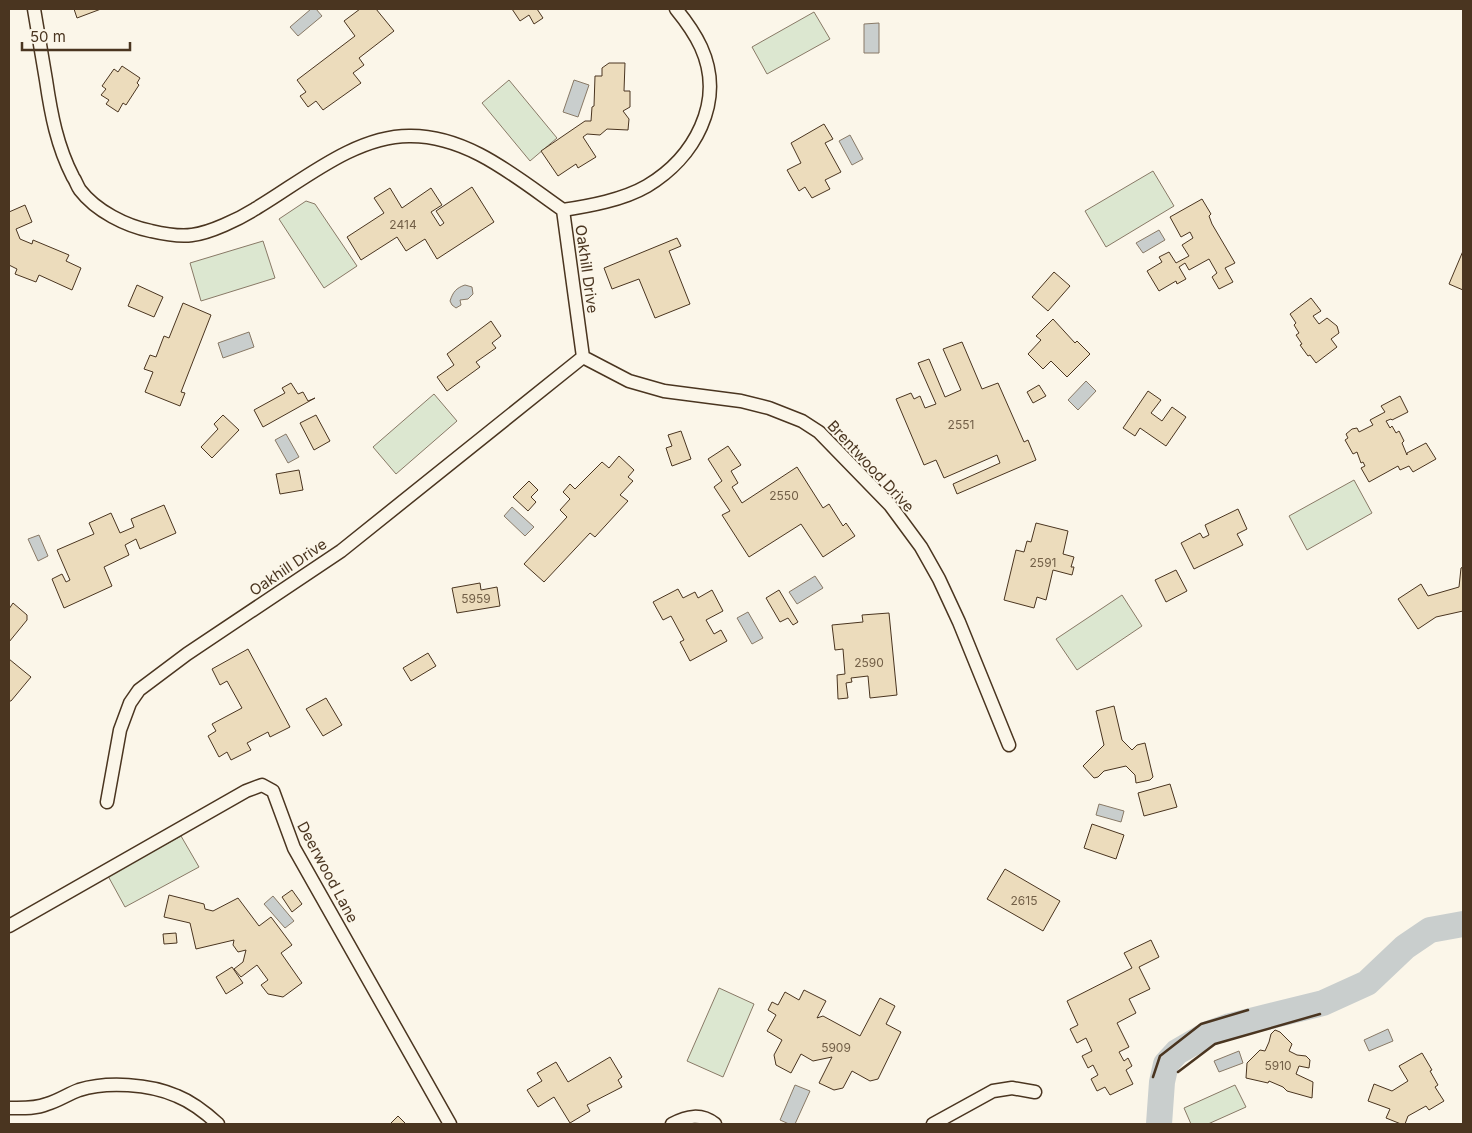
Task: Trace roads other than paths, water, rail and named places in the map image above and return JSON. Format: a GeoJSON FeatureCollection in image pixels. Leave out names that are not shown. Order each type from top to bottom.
{"type":"FeatureCollection","features":[{"type":"Feature","properties":{"kind":"street","name":"Oakhill Drive"},"geometry":{"type":"LineString","coordinates":[[34,9],[53,125],[64,160],[80,190],[103,211],[141,229],[169,234],[193,235],[227,224],[333,160],[362,146],[391,136],[412,135],[464,146],[499,166],[563,210],[584,357],[341,551],[187,654],[139,690],[130,703],[120,730],[107,802]]}},
{"type":"Feature","properties":{"kind":"street"},"geometry":{"type":"LineString","coordinates":[[563,210],[599,204],[645,187],[670,170],[692,143],[708,111],[708,70],[701,47],[676,9]]}},
{"type":"Feature","properties":{"kind":"street","name":"Brentwood Drive"},"geometry":{"type":"LineString","coordinates":[[584,357],[629,381],[664,391],[750,403],[802,421],[819,432],[890,505],[921,547],[939,579],[1009,745]]}},
{"type":"Feature","properties":{"kind":"street","name":"Deerwood Lane"},"geometry":{"type":"LineString","coordinates":[[9,926],[246,791],[262,785],[273,791],[294,848],[450,1124]]}},
{"type":"Feature","properties":{"kind":"street"},"geometry":{"type":"LineString","coordinates":[[9,1108],[32,1108],[45,1105],[78,1090],[98,1086],[130,1086],[149,1088],[177,1096],[198,1108],[218,1124]]}},
{"type":"Feature","properties":{"kind":"street"},"geometry":{"type":"LineString","coordinates":[[933,1124],[993,1091],[1012,1088],[1035,1092]]}},
{"type":"Feature","properties":{"kind":"street"},"geometry":{"type":"LineString","coordinates":[[672,1124],[688,1117],[696,1116],[705,1118],[715,1124]]}},
{"type":"Feature","properties":{"kind":"waterway"},"geometry":{"type":"LineString","coordinates":[[1159,1124],[1162,1082],[1166,1064],[1177,1052],[1208,1034],[1230,1026],[1323,1003],[1367,983],[1405,947],[1430,930],[1463,924]]}}]}
